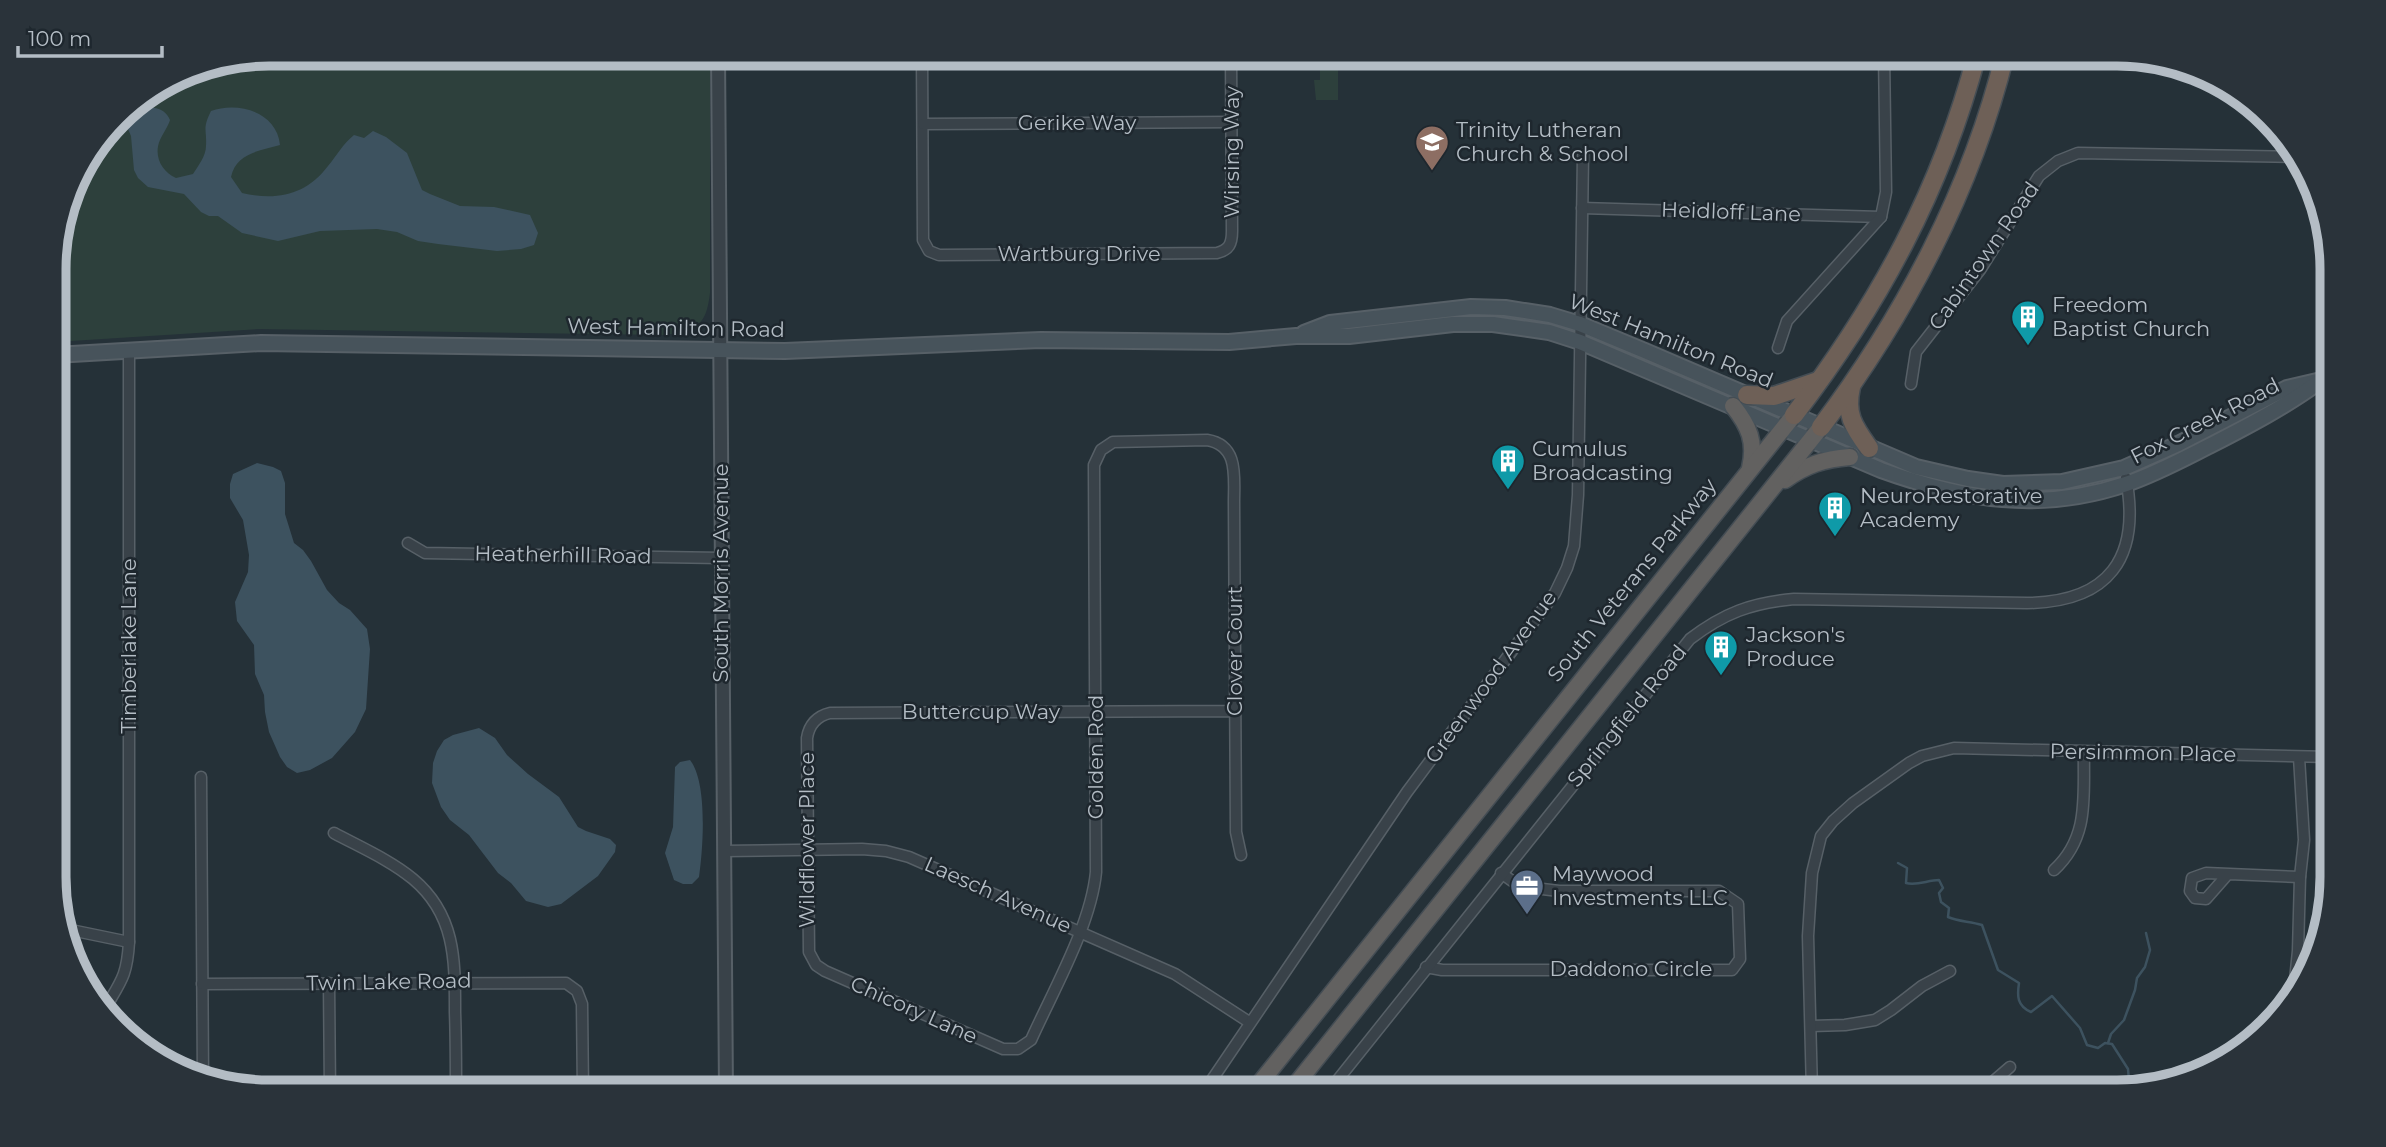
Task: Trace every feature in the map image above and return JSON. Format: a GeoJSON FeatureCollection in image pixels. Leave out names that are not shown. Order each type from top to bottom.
{"type":"FeatureCollection","features":[{"type":"Feature","properties":{"kind":"highway","name":"South Veterans Parkway"},"geometry":{"type":"LineString","coordinates":[[1262,1080],[1821,380],[1863,319],[1922,208],[1950,141],[1973,66]]}},
{"type":"Feature","properties":{"kind":"highway"},"geometry":{"type":"LineString","coordinates":[[1299,1080],[1851,386],[1883,337],[1935,242],[1965,174],[2001,66]]}},
{"type":"Feature","properties":{"kind":"highway"},"geometry":{"type":"LineString","coordinates":[[1748,395],[1781,395],[1821,380]]}},
{"type":"Feature","properties":{"kind":"highway"},"geometry":{"type":"LineString","coordinates":[[1851,386],[1848,411],[1857,431],[1869,447]]}},
{"type":"Feature","properties":{"kind":"highway"},"geometry":{"type":"LineString","coordinates":[[1733,406],[1744,420],[1753,441],[1754,450],[1749,473]]}},
{"type":"Feature","properties":{"kind":"highway"},"geometry":{"type":"LineString","coordinates":[[1771,489],[1816,461],[1850,457]]}},
{"type":"Feature","properties":{"kind":"main road","name":"West Hamilton Road"},"geometry":{"type":"LineString","coordinates":[[1296,336],[1330,323],[1418,311],[1471,307],[1527,310],[1580,324],[1748,395],[1789,421],[1816,433]]}},
{"type":"Feature","properties":{"kind":"main road","name":"West Hamilton Road"},"geometry":{"type":"LineString","coordinates":[[67,354],[261,343],[720,351],[861,349],[1027,340],[1229,342],[1296,336],[1349,336],[1453,324],[1493,324],[1549,332],[1580,342],[1733,406],[1789,421]]}},
{"type":"Feature","properties":{"kind":"main road","name":"Fox Creek Road"},"geometry":{"type":"LineString","coordinates":[[1816,433],[1869,447],[1929,470],[1984,482],[2062,482],[2124,468],[2178,444],[2287,388],[2320,381]]}},
{"type":"Feature","properties":{"kind":"main road","name":"Fox Creek Road"},"geometry":{"type":"LineString","coordinates":[[1816,433],[1850,457],[1927,487],[1983,498],[2044,500],[2127,484],[2175,464],[2320,383]]}},
{"type":"Feature","properties":{"kind":"street","name":"Wirsing Way"},"geometry":{"type":"LineString","coordinates":[[1228,248],[1232,241],[1231,66]]}},
{"type":"Feature","properties":{"kind":"street"},"geometry":{"type":"LineString","coordinates":[[1778,348],[1787,321],[1881,217],[1886,192],[1884,66]]}},
{"type":"Feature","properties":{"kind":"street","name":"South Morris Avenue"},"geometry":{"type":"LineString","coordinates":[[718,67],[726,1080]]}},
{"type":"Feature","properties":{"kind":"street"},"geometry":{"type":"LineString","coordinates":[[922,67],[923,124]]}},
{"type":"Feature","properties":{"kind":"street","name":"Gerike Way"},"geometry":{"type":"LineString","coordinates":[[923,124],[1232,122]]}},
{"type":"Feature","properties":{"kind":"street","name":"Wartburg Drive"},"geometry":{"type":"LineString","coordinates":[[923,124],[923,240],[929,251],[939,255],[1217,253],[1228,248]]}},
{"type":"Feature","properties":{"kind":"street","name":"Cabintown Road"},"geometry":{"type":"LineString","coordinates":[[1912,384],[1916,352],[1980,270],[2039,176],[2058,161],[2078,153],[2285,157]]}},
{"type":"Feature","properties":{"kind":"street","name":"Greenwood Avenue"},"geometry":{"type":"LineString","coordinates":[[1211,1080],[1393,812],[1482,688],[1549,601],[1562,579],[1574,546],[1577,522],[1583,155]]}},
{"type":"Feature","properties":{"kind":"street","name":"Heidloff Lane"},"geometry":{"type":"LineString","coordinates":[[1582,208],[1881,217]]}},
{"type":"Feature","properties":{"kind":"street","name":"Timberlake Lane"},"geometry":{"type":"LineString","coordinates":[[109,1002],[127,970],[129,942],[129,350]]}},
{"type":"Feature","properties":{"kind":"street","name":"Golden Rod"},"geometry":{"type":"LineString","coordinates":[[1020,1048],[1031,1040],[1080,932],[1090,905],[1096,872],[1094,465],[1101,450],[1117,441],[1214,441],[1227,450]]}},
{"type":"Feature","properties":{"kind":"street","name":"Clover Court"},"geometry":{"type":"LineString","coordinates":[[1227,450],[1233,462],[1236,832],[1241,855]]}},
{"type":"Feature","properties":{"kind":"street","name":"Springfield Road"},"geometry":{"type":"LineString","coordinates":[[1338,1080],[1690,639],[1712,622],[1737,610],[1764,602],[1794,599],[2027,603],[2064,600],[2086,592],[2100,583],[2120,559],[2126,546],[2131,513],[2124,468]]}},
{"type":"Feature","properties":{"kind":"street","name":"Heatherhill Road"},"geometry":{"type":"LineString","coordinates":[[408,542],[425,553],[721,558]]}},
{"type":"Feature","properties":{"kind":"street","name":"Buttercup Way"},"geometry":{"type":"LineString","coordinates":[[814,722],[820,716],[830,713],[1235,711]]}},
{"type":"Feature","properties":{"kind":"street","name":"Wildflower Place"},"geometry":{"type":"LineString","coordinates":[[812,959],[808,947],[807,737],[814,722]]}},
{"type":"Feature","properties":{"kind":"street","name":"Persimmon Place"},"geometry":{"type":"LineString","coordinates":[[1812,1080],[1808,936],[1812,873],[1821,836],[1853,803],[1909,763],[1922,756],[1954,748],[2320,757]]}},
{"type":"Feature","properties":{"kind":"street"},"geometry":{"type":"LineString","coordinates":[[2054,870],[2074,847],[2080,830],[2084,752]]}},
{"type":"Feature","properties":{"kind":"street"},"geometry":{"type":"LineString","coordinates":[[2295,973],[2304,840],[2299,757]]}},
{"type":"Feature","properties":{"kind":"street"},"geometry":{"type":"LineString","coordinates":[[201,777],[203,1069]]}},
{"type":"Feature","properties":{"kind":"street"},"geometry":{"type":"LineString","coordinates":[[334,833],[413,878],[440,911],[455,958],[456,1080]]}},
{"type":"Feature","properties":{"kind":"street","name":"Laesch Avenue"},"geometry":{"type":"LineString","coordinates":[[724,851],[874,849],[909,857],[1175,974],[1249,1022]]}},
{"type":"Feature","properties":{"kind":"street","name":"Daddono Circle"},"geometry":{"type":"LineString","coordinates":[[1426,967],[1442,970],[1732,970],[1740,959],[1738,904],[1718,891],[1559,891],[1526,887],[1508,880],[1501,873]]}},
{"type":"Feature","properties":{"kind":"street"},"geometry":{"type":"LineString","coordinates":[[2228,874],[2300,877]]}},
{"type":"Feature","properties":{"kind":"street"},"geometry":{"type":"LineString","coordinates":[[73,930],[129,942]]}},
{"type":"Feature","properties":{"kind":"street","name":"Chicory Lane"},"geometry":{"type":"LineString","coordinates":[[812,959],[825,971],[953,1028],[1003,1049],[1020,1048]]}},
{"type":"Feature","properties":{"kind":"street"},"geometry":{"type":"LineString","coordinates":[[1811,1026],[1845,1025],[1875,1020],[1922,986],[1950,971]]}},
{"type":"Feature","properties":{"kind":"street","name":"Twin Lake Road"},"geometry":{"type":"LineString","coordinates":[[202,984],[561,981],[574,988],[582,1004],[583,1080]]}},
{"type":"Feature","properties":{"kind":"street"},"geometry":{"type":"LineString","coordinates":[[328,983],[330,1080]]}},
{"type":"Feature","properties":{"kind":"street"},"geometry":{"type":"LineString","coordinates":[[1995,1080],[2010,1067]]}},
{"type":"Feature","properties":{"kind":"green space"},"geometry":{"type":"Polygon","coordinates":[[[1320,66],[1338,66],[1338,100],[1316,100],[1314,80],[1320,80],[1320,66]]]}},
{"type":"Feature","properties":{"kind":"green space"},"geometry":{"type":"Polygon","coordinates":[[[256,67],[710,68],[710,293],[706,312],[699,324],[667,335],[259,329],[67,341],[68,243],[82,192],[94,168],[117,136],[146,108],[168,94],[217,73],[256,67]]]}},
{"type":"Feature","properties":{"kind":"water"},"geometry":{"type":"Polygon","coordinates":[[[147,107],[159,109],[167,115],[170,120],[158,146],[158,157],[163,168],[176,178],[193,174],[201,161],[206,150],[206,126],[211,111],[233,107],[254,112],[272,124],[280,145],[249,154],[238,163],[231,177],[242,193],[267,196],[290,193],[310,184],[354,135],[364,138],[373,131],[407,153],[422,190],[460,206],[494,207],[530,215],[538,233],[534,245],[497,251],[418,241],[397,232],[377,229],[320,231],[278,241],[242,233],[218,216],[201,212],[184,194],[148,187],[138,178],[134,170],[128,129],[125,127],[147,107]]]}},
{"type":"Feature","properties":{"kind":"water"},"geometry":{"type":"Polygon","coordinates":[[[257,463],[281,471],[285,483],[285,514],[294,543],[311,561],[327,590],[367,629],[370,649],[366,709],[355,732],[332,758],[310,770],[297,773],[287,767],[280,757],[269,732],[264,695],[255,674],[254,645],[237,621],[235,602],[248,572],[249,555],[243,520],[230,498],[230,484],[233,474],[257,463]]]}},
{"type":"Feature","properties":{"kind":"water"},"geometry":{"type":"Polygon","coordinates":[[[479,728],[495,738],[507,755],[559,797],[578,827],[610,839],[616,845],[615,852],[598,876],[561,904],[548,907],[526,901],[441,807],[432,783],[437,751],[444,740],[453,735],[479,728]]]}},
{"type":"Feature","properties":{"kind":"water"},"geometry":{"type":"Polygon","coordinates":[[[690,760],[700,784],[702,850],[699,877],[692,884],[683,884],[674,880],[665,853],[673,827],[675,767],[680,762],[690,760]]]}},
{"type":"Feature","properties":{"kind":"waterway"},"geometry":{"type":"LineString","coordinates":[[1898,863],[1907,868],[1906,883],[1939,880],[1943,888],[1939,893],[1941,902],[1949,908],[1948,917],[1982,925],[1998,970],[2019,983],[2018,996],[2023,1007],[2031,1012],[2052,996],[2080,1028],[2087,1045],[2098,1048],[2105,1043],[2112,1044],[2128,1069],[2129,1080]]}},
{"type":"Feature","properties":{"kind":"waterway"},"geometry":{"type":"LineString","coordinates":[[2108,1043],[2111,1034],[2124,1020],[2137,978],[2145,967],[2150,950],[2146,933]]}},
{"type":"Feature","properties":{"kind":"place","name":"Trinity Lutheran Church & School"},"geometry":{"type":"Point","coordinates":[1432,172]}},
{"type":"Feature","properties":{"kind":"place","name":"Freedom Baptist Church"},"geometry":{"type":"Point","coordinates":[2028,347]}},
{"type":"Feature","properties":{"kind":"place","name":"Cumulus Broadcasting"},"geometry":{"type":"Point","coordinates":[1508,491]}},
{"type":"Feature","properties":{"kind":"place","name":"NeuroRestorative Academy"},"geometry":{"type":"Point","coordinates":[1835,538]}},
{"type":"Feature","properties":{"kind":"place","name":"Jackson's Produce"},"geometry":{"type":"Point","coordinates":[1721,677]}},
{"type":"Feature","properties":{"kind":"place","name":"Maywood Investments LLC"},"geometry":{"type":"Point","coordinates":[1527,916]}}]}
